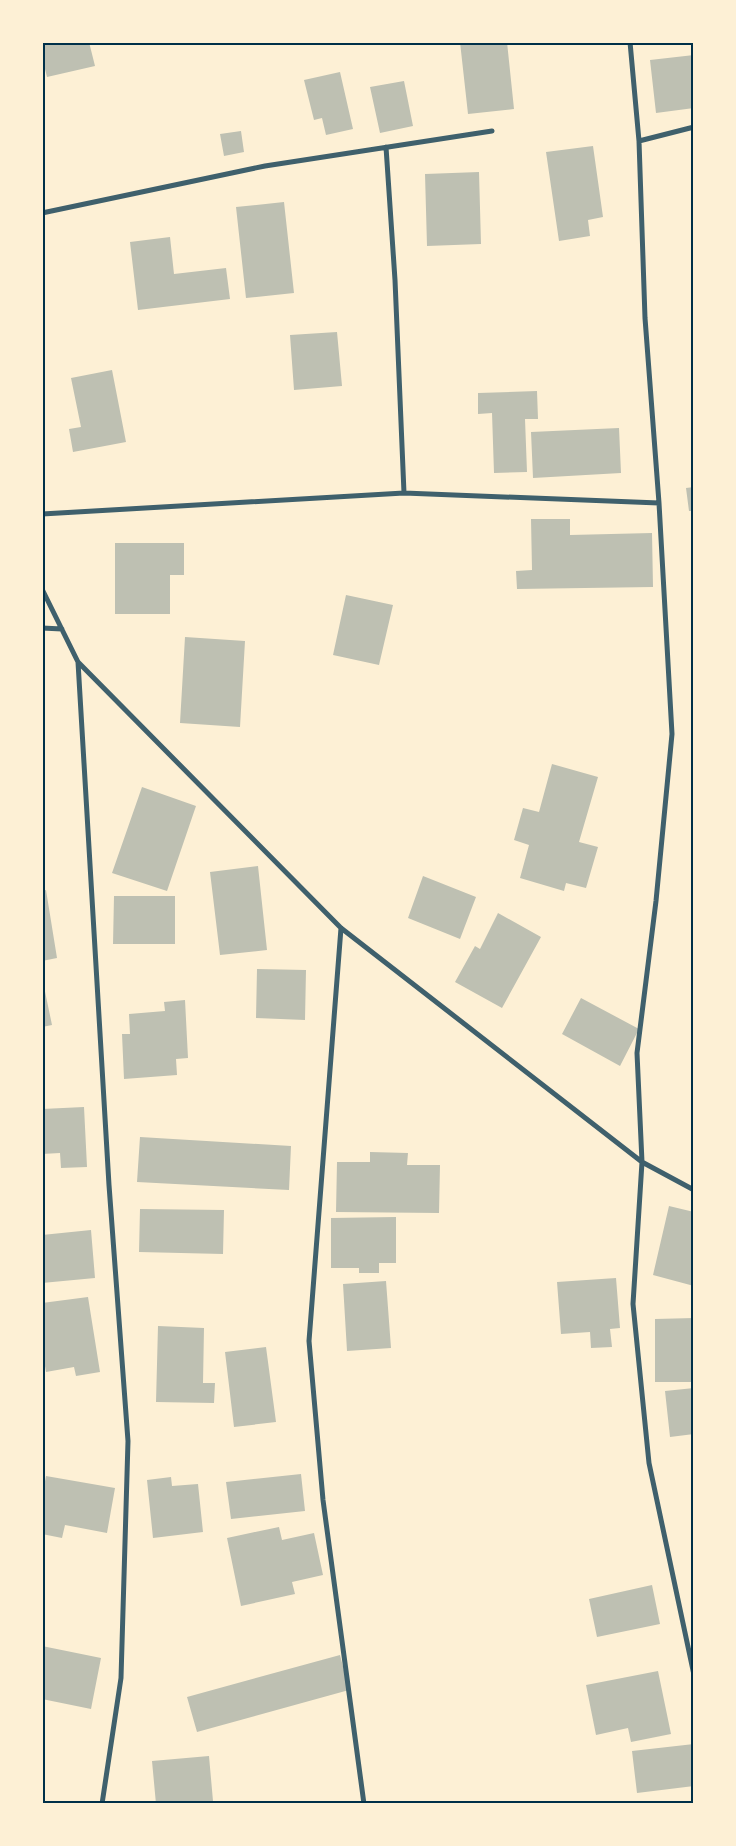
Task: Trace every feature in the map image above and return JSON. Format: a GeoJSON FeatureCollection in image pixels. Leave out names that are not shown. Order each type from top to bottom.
{"type":"FeatureCollection","features":[{"type":"Feature","properties":{"kind":"street"},"geometry":{"type":"LineString","coordinates":[[630,42],[639,141],[645,318],[659,503],[672,734],[656,901],[637,1052],[642,1162],[633,1304],[649,1463],[694,1675]]}},
{"type":"Feature","properties":{"kind":"street"},"geometry":{"type":"LineString","coordinates":[[639,141],[694,127]]}},
{"type":"Feature","properties":{"kind":"street"},"geometry":{"type":"LineString","coordinates":[[42,212],[265,166],[492,131]]}},
{"type":"Feature","properties":{"kind":"street"},"geometry":{"type":"LineString","coordinates":[[386,147],[395,280],[404,493]]}},
{"type":"Feature","properties":{"kind":"street"},"geometry":{"type":"LineString","coordinates":[[42,514],[404,493],[659,503]]}},
{"type":"Feature","properties":{"kind":"street"},"geometry":{"type":"LineString","coordinates":[[42,589],[78,662],[341,928],[642,1162],[694,1190]]}},
{"type":"Feature","properties":{"kind":"street"},"geometry":{"type":"LineString","coordinates":[[42,628],[62,629]]}},
{"type":"Feature","properties":{"kind":"street"},"geometry":{"type":"LineString","coordinates":[[78,662],[109,1186],[128,1441],[121,1678],[102,1804]]}},
{"type":"Feature","properties":{"kind":"street"},"geometry":{"type":"LineString","coordinates":[[341,928],[309,1341],[323,1500],[364,1804]]}},
{"type":"Feature","properties":{"kind":"building"},"geometry":{"type":"Polygon","coordinates":[[[42,42],[89,42],[95,66],[47,77],[42,57],[42,42]]]}},
{"type":"Feature","properties":{"kind":"building"},"geometry":{"type":"Polygon","coordinates":[[[460,42],[507,42],[514,109],[468,114],[460,42]]]}},
{"type":"Feature","properties":{"kind":"building"},"geometry":{"type":"Polygon","coordinates":[[[694,55],[694,108],[656,113],[650,60],[694,55]]]}},
{"type":"Feature","properties":{"kind":"building"},"geometry":{"type":"Polygon","coordinates":[[[340,72],[353,129],[326,135],[322,118],[314,120],[304,80],[340,72]]]}},
{"type":"Feature","properties":{"kind":"building"},"geometry":{"type":"Polygon","coordinates":[[[404,81],[413,126],[380,133],[370,87],[404,81]]]}},
{"type":"Feature","properties":{"kind":"building"},"geometry":{"type":"Polygon","coordinates":[[[241,131],[244,152],[224,156],[220,134],[241,131]]]}},
{"type":"Feature","properties":{"kind":"building"},"geometry":{"type":"Polygon","coordinates":[[[593,146],[603,217],[588,220],[590,236],[559,241],[546,152],[593,146]]]}},
{"type":"Feature","properties":{"kind":"building"},"geometry":{"type":"Polygon","coordinates":[[[479,172],[481,244],[427,246],[425,174],[479,172]]]}},
{"type":"Feature","properties":{"kind":"building"},"geometry":{"type":"Polygon","coordinates":[[[284,202],[294,293],[246,298],[236,207],[284,202]]]}},
{"type":"Feature","properties":{"kind":"building"},"geometry":{"type":"Polygon","coordinates":[[[170,237],[174,274],[226,268],[230,299],[138,310],[130,242],[170,237]]]}},
{"type":"Feature","properties":{"kind":"building"},"geometry":{"type":"Polygon","coordinates":[[[337,332],[342,386],[294,390],[290,335],[337,332]]]}},
{"type":"Feature","properties":{"kind":"building"},"geometry":{"type":"Polygon","coordinates":[[[112,370],[126,442],[73,452],[69,429],[81,427],[71,378],[112,370]]]}},
{"type":"Feature","properties":{"kind":"building"},"geometry":{"type":"Polygon","coordinates":[[[537,391],[538,419],[525,419],[527,472],[494,473],[492,413],[478,414],[478,393],[537,391]]]}},
{"type":"Feature","properties":{"kind":"building"},"geometry":{"type":"Polygon","coordinates":[[[619,428],[621,473],[533,478],[531,432],[619,428]]]}},
{"type":"Feature","properties":{"kind":"building"},"geometry":{"type":"Polygon","coordinates":[[[694,487],[694,511],[689,511],[686,488],[694,487]]]}},
{"type":"Feature","properties":{"kind":"building"},"geometry":{"type":"Polygon","coordinates":[[[531,519],[570,519],[570,535],[652,533],[653,587],[517,589],[516,571],[532,570],[531,519]]]}},
{"type":"Feature","properties":{"kind":"building"},"geometry":{"type":"Polygon","coordinates":[[[115,543],[184,543],[184,575],[170,575],[170,614],[115,614],[115,543]]]}},
{"type":"Feature","properties":{"kind":"building"},"geometry":{"type":"Polygon","coordinates":[[[346,595],[393,605],[379,665],[333,655],[346,595]]]}},
{"type":"Feature","properties":{"kind":"building"},"geometry":{"type":"Polygon","coordinates":[[[185,637],[245,641],[240,727],[180,723],[185,637]]]}},
{"type":"Feature","properties":{"kind":"building"},"geometry":{"type":"Polygon","coordinates":[[[552,764],[598,777],[579,842],[598,847],[586,888],[566,883],[564,891],[520,878],[529,845],[514,840],[523,808],[539,812],[552,764]]]}},
{"type":"Feature","properties":{"kind":"building"},"geometry":{"type":"Polygon","coordinates":[[[142,787],[196,806],[167,891],[112,873],[142,787]]]}},
{"type":"Feature","properties":{"kind":"building"},"geometry":{"type":"Polygon","coordinates":[[[258,866],[267,950],[220,955],[210,872],[258,866]]]}},
{"type":"Feature","properties":{"kind":"building"},"geometry":{"type":"Polygon","coordinates":[[[423,876],[476,897],[460,939],[408,918],[423,876]]]}},
{"type":"Feature","properties":{"kind":"building"},"geometry":{"type":"Polygon","coordinates":[[[46,890],[57,958],[42,961],[42,891],[46,890]]]}},
{"type":"Feature","properties":{"kind":"building"},"geometry":{"type":"Polygon","coordinates":[[[114,896],[175,896],[175,944],[113,944],[114,896]]]}},
{"type":"Feature","properties":{"kind":"building"},"geometry":{"type":"Polygon","coordinates":[[[498,913],[541,937],[502,1008],[455,982],[475,946],[480,949],[498,913]]]}},
{"type":"Feature","properties":{"kind":"building"},"geometry":{"type":"Polygon","coordinates":[[[257,969],[306,970],[305,1020],[256,1018],[257,969]]]}},
{"type":"Feature","properties":{"kind":"building"},"geometry":{"type":"Polygon","coordinates":[[[42,977],[52,1025],[42,1027],[42,977]]]}},
{"type":"Feature","properties":{"kind":"building"},"geometry":{"type":"Polygon","coordinates":[[[581,998],[639,1029],[620,1066],[562,1034],[581,998]]]}},
{"type":"Feature","properties":{"kind":"building"},"geometry":{"type":"Polygon","coordinates":[[[185,1000],[188,1058],[176,1059],[177,1075],[124,1079],[122,1034],[130,1034],[129,1014],[165,1011],[164,1002],[185,1000]]]}},
{"type":"Feature","properties":{"kind":"building"},"geometry":{"type":"Polygon","coordinates":[[[84,1107],[87,1167],[61,1168],[60,1153],[42,1154],[42,1109],[84,1107]]]}},
{"type":"Feature","properties":{"kind":"building"},"geometry":{"type":"Polygon","coordinates":[[[140,1137],[291,1146],[289,1190],[137,1182],[140,1137]]]}},
{"type":"Feature","properties":{"kind":"building"},"geometry":{"type":"Polygon","coordinates":[[[370,1152],[408,1153],[407,1165],[440,1165],[439,1213],[336,1212],[337,1162],[370,1162],[370,1152]]]}},
{"type":"Feature","properties":{"kind":"building"},"geometry":{"type":"Polygon","coordinates":[[[669,1206],[694,1212],[694,1286],[653,1275],[669,1206]]]}},
{"type":"Feature","properties":{"kind":"building"},"geometry":{"type":"Polygon","coordinates":[[[140,1209],[224,1210],[223,1254],[139,1252],[140,1209]]]}},
{"type":"Feature","properties":{"kind":"building"},"geometry":{"type":"Polygon","coordinates":[[[396,1217],[396,1263],[379,1263],[379,1273],[359,1273],[359,1268],[331,1268],[331,1218],[396,1217]]]}},
{"type":"Feature","properties":{"kind":"building"},"geometry":{"type":"Polygon","coordinates":[[[91,1230],[95,1278],[42,1283],[42,1235],[91,1230]]]}},
{"type":"Feature","properties":{"kind":"building"},"geometry":{"type":"Polygon","coordinates":[[[616,1278],[620,1328],[610,1329],[612,1347],[591,1348],[590,1332],[561,1334],[557,1282],[616,1278]]]}},
{"type":"Feature","properties":{"kind":"building"},"geometry":{"type":"Polygon","coordinates":[[[386,1281],[391,1348],[347,1351],[343,1284],[386,1281]]]}},
{"type":"Feature","properties":{"kind":"building"},"geometry":{"type":"Polygon","coordinates":[[[88,1297],[100,1372],[76,1376],[74,1367],[46,1372],[42,1348],[42,1303],[88,1297]]]}},
{"type":"Feature","properties":{"kind":"building"},"geometry":{"type":"Polygon","coordinates":[[[694,1318],[694,1382],[655,1382],[655,1319],[694,1318]]]}},
{"type":"Feature","properties":{"kind":"building"},"geometry":{"type":"Polygon","coordinates":[[[158,1326],[204,1328],[203,1383],[215,1383],[214,1403],[156,1402],[158,1326]]]}},
{"type":"Feature","properties":{"kind":"building"},"geometry":{"type":"Polygon","coordinates":[[[266,1347],[276,1422],[234,1427],[225,1352],[266,1347]]]}},
{"type":"Feature","properties":{"kind":"building"},"geometry":{"type":"Polygon","coordinates":[[[694,1388],[694,1434],[670,1437],[665,1391],[694,1388]]]}},
{"type":"Feature","properties":{"kind":"building"},"geometry":{"type":"Polygon","coordinates":[[[301,1474],[305,1511],[231,1519],[226,1482],[301,1474]]]}},
{"type":"Feature","properties":{"kind":"building"},"geometry":{"type":"Polygon","coordinates":[[[46,1476],[115,1488],[107,1533],[65,1525],[62,1538],[42,1534],[42,1497],[46,1476]]]}},
{"type":"Feature","properties":{"kind":"building"},"geometry":{"type":"Polygon","coordinates":[[[171,1477],[172,1486],[198,1484],[203,1532],[153,1538],[147,1480],[171,1477]]]}},
{"type":"Feature","properties":{"kind":"building"},"geometry":{"type":"Polygon","coordinates":[[[279,1527],[282,1540],[314,1533],[323,1575],[292,1582],[295,1594],[241,1606],[227,1538],[279,1527]]]}},
{"type":"Feature","properties":{"kind":"building"},"geometry":{"type":"Polygon","coordinates":[[[652,1585],[660,1624],[597,1637],[589,1599],[652,1585]]]}},
{"type":"Feature","properties":{"kind":"building"},"geometry":{"type":"Polygon","coordinates":[[[42,1646],[101,1658],[91,1709],[42,1699],[42,1646]]]}},
{"type":"Feature","properties":{"kind":"building"},"geometry":{"type":"Polygon","coordinates":[[[340,1655],[349,1690],[197,1732],[187,1697],[340,1655]]]}},
{"type":"Feature","properties":{"kind":"building"},"geometry":{"type":"Polygon","coordinates":[[[658,1671],[671,1734],[631,1742],[628,1728],[596,1735],[586,1685],[658,1671]]]}},
{"type":"Feature","properties":{"kind":"building"},"geometry":{"type":"Polygon","coordinates":[[[694,1744],[694,1786],[637,1793],[632,1751],[694,1744]]]}},
{"type":"Feature","properties":{"kind":"building"},"geometry":{"type":"Polygon","coordinates":[[[209,1756],[213,1801],[216,1804],[156,1804],[152,1761],[209,1756]]]}}]}
